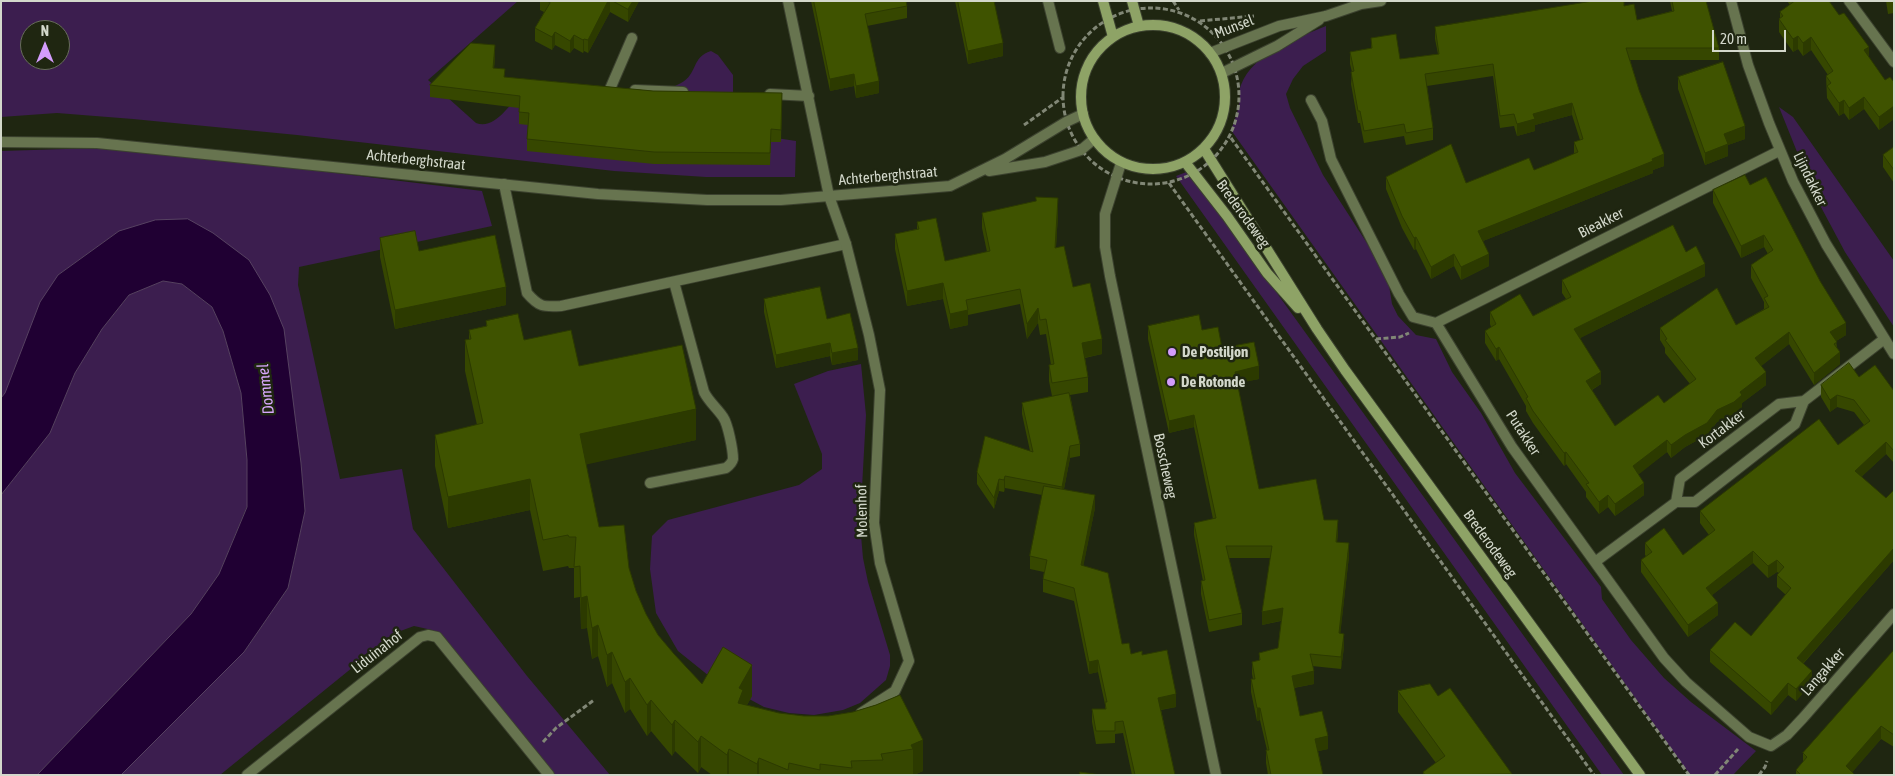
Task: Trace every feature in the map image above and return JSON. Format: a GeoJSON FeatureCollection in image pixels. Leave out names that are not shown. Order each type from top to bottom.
{"type":"FeatureCollection","features":[{"type":"Feature","properties":{"kind":"main road"},"geometry":{"type":"LineString","coordinates":[[1103,1],[1113,37]]}},
{"type":"Feature","properties":{"kind":"main road"},"geometry":{"type":"LineString","coordinates":[[1134,5],[1139,26]]}},
{"type":"Feature","properties":{"kind":"main road"},"geometry":{"type":"LineString","coordinates":[[1155,25],[1170,27],[1186,33],[1199,41],[1210,53],[1222,73],[1226,94],[1224,114],[1216,134],[1204,149],[1185,162],[1167,168],[1148,169],[1121,163],[1103,149],[1094,138],[1083,114],[1081,97],[1083,79],[1090,63],[1100,48],[1113,37],[1139,26],[1155,25]]}},
{"type":"Feature","properties":{"kind":"main road","name":"Brederodeweg"},"geometry":{"type":"LineString","coordinates":[[1204,149],[1317,329],[1640,775]]}},
{"type":"Feature","properties":{"kind":"main road","name":"Brederodeweg"},"geometry":{"type":"LineString","coordinates":[[1185,162],[1195,173],[1267,273],[1317,329]]}},
{"type":"Feature","properties":{"kind":"street","name":"Achterberghstraat"},"geometry":{"type":"LineString","coordinates":[[788,1],[829,196]]}},
{"type":"Feature","properties":{"kind":"street"},"geometry":{"type":"LineString","coordinates":[[1048,1],[1060,48]]}},
{"type":"Feature","properties":{"kind":"street","name":"Munsel"},"geometry":{"type":"LineString","coordinates":[[1210,53],[1279,26],[1326,16],[1361,4],[1381,1]]}},
{"type":"Feature","properties":{"kind":"street","name":"Lijndakker"},"geometry":{"type":"LineString","coordinates":[[1732,1],[1748,65],[1793,181],[1826,244],[1894,354]]}},
{"type":"Feature","properties":{"kind":"street"},"geometry":{"type":"LineString","coordinates":[[1849,1],[1894,62]]}},
{"type":"Feature","properties":{"kind":"street","name":"Munsel"},"geometry":{"type":"LineString","coordinates":[[1222,73],[1277,46],[1326,16]]}},
{"type":"Feature","properties":{"kind":"street"},"geometry":{"type":"LineString","coordinates":[[632,38],[605,89],[690,92]]}},
{"type":"Feature","properties":{"kind":"street"},"geometry":{"type":"LineString","coordinates":[[759,94],[808,96]]}},
{"type":"Feature","properties":{"kind":"street"},"geometry":{"type":"LineString","coordinates":[[1311,100],[1322,121],[1331,159],[1399,294],[1413,317],[1436,323]]}},
{"type":"Feature","properties":{"kind":"street","name":"Achterberghstraat"},"geometry":{"type":"LineString","coordinates":[[1,142],[97,143],[598,194],[707,200],[781,200],[950,186],[1006,159],[1066,122],[1083,114]]}},
{"type":"Feature","properties":{"kind":"street","name":"Achterberghstraat"},"geometry":{"type":"LineString","coordinates":[[978,173],[1044,162],[1081,150],[1094,138]]}},
{"type":"Feature","properties":{"kind":"street","name":"Bieakker"},"geometry":{"type":"LineString","coordinates":[[1436,323],[1780,151]]}},
{"type":"Feature","properties":{"kind":"street","name":"Bosscheweg"},"geometry":{"type":"LineString","coordinates":[[1121,163],[1110,196],[1105,222],[1105,246],[1216,775]]}},
{"type":"Feature","properties":{"kind":"street"},"geometry":{"type":"LineString","coordinates":[[504,184],[527,293],[536,304],[546,307],[561,306],[846,244]]}},
{"type":"Feature","properties":{"kind":"street","name":"Molenhof"},"geometry":{"type":"LineString","coordinates":[[829,196],[846,244],[869,335],[880,390],[874,523],[880,563],[909,661],[895,691],[863,712],[847,716]]}},
{"type":"Feature","properties":{"kind":"street"},"geometry":{"type":"LineString","coordinates":[[650,483],[726,468],[730,465],[733,458],[727,425],[704,392],[674,282]]}},
{"type":"Feature","properties":{"kind":"street","name":"Putakker"},"geometry":{"type":"LineString","coordinates":[[1436,323],[1512,447],[1664,658],[1686,682],[1749,737],[1771,746]]}},
{"type":"Feature","properties":{"kind":"street"},"geometry":{"type":"LineString","coordinates":[[1596,562],[1676,502],[1695,502],[1795,424],[1804,401],[1884,340]]}},
{"type":"Feature","properties":{"kind":"street","name":"Kortakker"},"geometry":{"type":"LineString","coordinates":[[1676,502],[1680,479],[1779,404],[1804,401]]}},
{"type":"Feature","properties":{"kind":"street","name":"Langakker"},"geometry":{"type":"LineString","coordinates":[[1771,746],[1786,735],[1803,718],[1894,614]]}},
{"type":"Feature","properties":{"kind":"street","name":"Liduinahof"},"geometry":{"type":"LineString","coordinates":[[247,775],[420,637],[428,635],[436,637],[549,775]]}},
{"type":"Feature","properties":{"kind":"path"},"geometry":{"type":"LineString","coordinates":[[1173,1],[1179,11]]}},
{"type":"Feature","properties":{"kind":"path"},"geometry":{"type":"LineString","coordinates":[[1134,5],[1179,11],[1199,21],[1224,46],[1235,67],[1238,81],[1239,100],[1231,138],[1212,160],[1195,173],[1169,182],[1132,181],[1097,166],[1081,150],[1066,122],[1062,98],[1066,71],[1075,51],[1088,34],[1109,18],[1134,5]]}},
{"type":"Feature","properties":{"kind":"path"},"geometry":{"type":"LineString","coordinates":[[1231,138],[1689,775]]}},
{"type":"Feature","properties":{"kind":"path"},"geometry":{"type":"LineString","coordinates":[[1169,182],[1594,775]]}},
{"type":"Feature","properties":{"kind":"path"},"geometry":{"type":"LineString","coordinates":[[556,728],[594,700]]}},
{"type":"Feature","properties":{"kind":"path"},"geometry":{"type":"LineString","coordinates":[[1715,775],[1749,737]]}},
{"type":"Feature","properties":{"kind":"shaded area"},"geometry":{"type":"Polygon","coordinates":[[[1,1],[518,1],[428,80],[476,123],[483,124],[495,120],[521,93],[652,92],[672,87],[686,79],[700,57],[711,51],[718,55],[733,75],[733,96],[763,136],[796,141],[795,177],[706,177],[614,171],[297,135],[57,113],[1,117],[1,1]]]}},
{"type":"Feature","properties":{"kind":"shaded area"},"geometry":{"type":"Polygon","coordinates":[[[1326,26],[1326,51],[1303,66],[1293,79],[1286,94],[1290,108],[1323,175],[1388,279],[1392,304],[1398,316],[1416,335],[1436,339],[1452,372],[1481,413],[1515,473],[1601,587],[1602,599],[1631,640],[1664,678],[1691,702],[1756,751],[1733,775],[1690,775],[1231,130],[1240,100],[1240,87],[1255,64],[1277,48],[1326,26]]]}},
{"type":"Feature","properties":{"kind":"shaded area"},"geometry":{"type":"Polygon","coordinates":[[[1779,107],[1793,117],[1894,261],[1894,327],[1845,252],[1814,194],[1779,107]]]}},
{"type":"Feature","properties":{"kind":"shaded area"},"geometry":{"type":"Polygon","coordinates":[[[97,148],[197,156],[482,191],[492,226],[299,267],[298,285],[340,479],[402,469],[413,529],[527,676],[610,775],[554,775],[480,686],[445,639],[432,630],[414,626],[395,633],[220,775],[121,775],[244,652],[288,588],[305,511],[301,463],[287,357],[119,231],[58,275],[5,393],[1,398],[1,151],[97,148]]]}},
{"type":"Feature","properties":{"kind":"shaded area"},"geometry":{"type":"Polygon","coordinates":[[[1189,171],[1624,775],[1602,775],[1176,176],[1189,171]]]}},
{"type":"Feature","properties":{"kind":"shaded area"},"geometry":{"type":"Polygon","coordinates":[[[163,281],[182,284],[212,307],[223,331],[241,393],[247,460],[247,506],[219,574],[191,614],[37,775],[1,775],[1,495],[50,433],[75,373],[102,329],[129,295],[163,281]]]}},
{"type":"Feature","properties":{"kind":"shaded area"},"geometry":{"type":"Polygon","coordinates":[[[861,364],[866,415],[860,524],[863,558],[868,582],[890,655],[890,666],[886,680],[860,703],[843,710],[814,715],[789,713],[764,707],[714,680],[678,651],[656,613],[650,569],[652,536],[668,520],[799,485],[822,469],[822,454],[794,384],[828,371],[861,364]]]}},
{"type":"Feature","properties":{"kind":"water","name":"Dommel"},"geometry":{"type":"Polygon","coordinates":[[[188,219],[213,233],[249,260],[270,295],[284,329],[301,463],[305,511],[288,588],[244,652],[121,775],[37,775],[191,614],[219,574],[247,507],[247,460],[241,393],[223,331],[212,307],[182,284],[163,281],[129,295],[102,329],[75,373],[50,433],[1,495],[1,398],[5,393],[40,302],[58,275],[119,231],[155,220],[188,219]]]}},
{"type":"Feature","properties":{"kind":"building"},"geometry":{"type":"Polygon","coordinates":[[[547,1],[608,1],[588,40],[583,40],[574,35],[570,41],[555,32],[552,37],[535,28],[550,3],[547,1]]]}},
{"type":"Feature","properties":{"kind":"building"},"geometry":{"type":"Polygon","coordinates":[[[613,1],[633,1],[628,9],[613,1]]]}},
{"type":"Feature","properties":{"kind":"building"},"geometry":{"type":"Polygon","coordinates":[[[814,1],[906,1],[907,6],[865,14],[879,81],[856,86],[854,74],[830,79],[814,1]]]}},
{"type":"Feature","properties":{"kind":"building"},"geometry":{"type":"Polygon","coordinates":[[[958,1],[994,1],[1003,43],[968,51],[958,1]]]}},
{"type":"Feature","properties":{"kind":"building"},"geometry":{"type":"Polygon","coordinates":[[[1593,1],[1624,1],[1624,6],[1634,4],[1637,20],[1674,11],[1672,1],[1706,1],[1719,48],[1626,48],[1639,90],[1664,154],[1652,159],[1653,161],[1478,231],[1489,254],[1461,267],[1454,254],[1431,267],[1416,237],[1414,238],[1402,216],[1386,177],[1451,144],[1466,183],[1529,158],[1534,170],[1552,163],[1578,152],[1574,142],[1583,139],[1572,103],[1533,114],[1535,119],[1517,124],[1514,114],[1500,116],[1493,64],[1425,74],[1433,128],[1406,133],[1404,124],[1364,131],[1360,111],[1358,111],[1351,72],[1354,71],[1350,52],[1372,48],[1371,38],[1396,34],[1400,59],[1439,54],[1435,27],[1593,1]]]}},
{"type":"Feature","properties":{"kind":"building"},"geometry":{"type":"Polygon","coordinates":[[[1795,1],[1829,1],[1839,15],[1844,13],[1869,47],[1864,50],[1885,80],[1890,77],[1894,82],[1894,106],[1879,117],[1864,97],[1849,108],[1844,100],[1839,103],[1827,86],[1831,83],[1826,76],[1833,71],[1811,37],[1803,43],[1798,36],[1793,39],[1779,19],[1783,16],[1780,12],[1795,1]]]}},
{"type":"Feature","properties":{"kind":"building"},"geometry":{"type":"Polygon","coordinates":[[[471,43],[495,45],[493,68],[505,69],[504,77],[653,91],[782,93],[781,130],[771,129],[770,153],[654,152],[527,139],[529,113],[519,112],[520,96],[430,85],[471,43]]]}},
{"type":"Feature","properties":{"kind":"building"},"geometry":{"type":"Polygon","coordinates":[[[1723,62],[1745,126],[1724,134],[1728,144],[1705,153],[1678,77],[1723,62]]]}},
{"type":"Feature","properties":{"kind":"building"},"geometry":{"type":"Polygon","coordinates":[[[1894,147],[1894,170],[1883,155],[1894,147]]]}},
{"type":"Feature","properties":{"kind":"building"},"geometry":{"type":"Polygon","coordinates":[[[1745,175],[1750,185],[1766,177],[1820,281],[1846,323],[1830,332],[1837,342],[1834,344],[1840,352],[1814,373],[1789,332],[1755,358],[1766,372],[1740,392],[1742,395],[1734,402],[1717,410],[1707,423],[1671,445],[1667,440],[1633,466],[1644,483],[1615,504],[1608,495],[1599,502],[1586,484],[1589,483],[1533,411],[1526,398],[1528,397],[1499,347],[1496,349],[1485,331],[1496,324],[1490,312],[1520,294],[1533,316],[1571,297],[1562,280],[1673,225],[1686,252],[1696,246],[1705,264],[1574,329],[1601,372],[1586,381],[1615,426],[1658,395],[1664,403],[1696,379],[1665,340],[1667,339],[1660,328],[1717,288],[1736,325],[1769,307],[1764,298],[1768,296],[1751,265],[1773,250],[1764,235],[1741,246],[1713,190],[1745,175]]]}},
{"type":"Feature","properties":{"kind":"building"},"geometry":{"type":"Polygon","coordinates":[[[1036,197],[1058,198],[1055,248],[1064,246],[1073,287],[1090,283],[1102,339],[1082,343],[1088,377],[1052,383],[1049,365],[1054,364],[1046,319],[1040,320],[1038,308],[1027,324],[1020,289],[966,300],[968,310],[950,314],[943,283],[907,291],[895,234],[919,229],[917,222],[936,218],[945,261],[990,251],[982,213],[1036,201],[1036,197]]]}},
{"type":"Feature","properties":{"kind":"building"},"geometry":{"type":"Polygon","coordinates":[[[415,231],[419,251],[495,235],[506,287],[395,310],[380,238],[415,231]]]}},
{"type":"Feature","properties":{"kind":"building"},"geometry":{"type":"Polygon","coordinates":[[[820,287],[827,319],[850,313],[858,348],[832,353],[830,343],[776,355],[764,299],[820,287]]]}},
{"type":"Feature","properties":{"kind":"building"},"geometry":{"type":"Polygon","coordinates":[[[518,314],[524,340],[571,330],[579,366],[682,345],[696,409],[580,434],[599,527],[624,525],[629,568],[646,614],[658,635],[702,684],[723,647],[752,665],[739,688],[743,690],[738,703],[779,713],[828,716],[853,712],[900,695],[923,740],[911,745],[913,749],[881,754],[883,760],[851,761],[852,768],[820,764],[820,770],[789,763],[788,770],[759,758],[757,764],[729,749],[727,755],[701,736],[698,742],[675,720],[672,725],[651,700],[647,705],[630,678],[625,682],[612,652],[607,655],[598,625],[592,628],[587,596],[581,598],[580,566],[574,567],[576,537],[569,537],[568,535],[543,540],[530,479],[448,497],[435,435],[483,423],[465,340],[471,339],[469,330],[487,326],[486,321],[518,314]]]}},
{"type":"Feature","properties":{"kind":"building"},"geometry":{"type":"Polygon","coordinates":[[[1199,315],[1202,330],[1218,327],[1222,348],[1254,342],[1259,366],[1235,372],[1259,489],[1316,479],[1324,520],[1338,520],[1336,542],[1349,543],[1339,633],[1344,634],[1341,657],[1310,654],[1314,671],[1292,676],[1300,716],[1322,711],[1328,736],[1315,739],[1323,775],[1271,775],[1266,750],[1269,750],[1260,708],[1257,708],[1251,679],[1255,679],[1252,662],[1260,660],[1259,653],[1278,648],[1283,608],[1262,612],[1272,546],[1226,546],[1242,613],[1209,620],[1201,581],[1205,580],[1194,523],[1216,518],[1194,415],[1169,421],[1148,326],[1199,315]]]}},
{"type":"Feature","properties":{"kind":"building"},"geometry":{"type":"Polygon","coordinates":[[[1849,363],[1859,377],[1875,365],[1894,391],[1894,451],[1886,442],[1855,471],[1886,498],[1894,490],[1894,548],[1797,658],[1812,671],[1796,689],[1788,683],[1771,703],[1710,650],[1735,622],[1751,636],[1791,588],[1777,575],[1784,567],[1777,560],[1768,566],[1753,551],[1706,588],[1718,603],[1688,625],[1641,560],[1652,552],[1645,543],[1664,528],[1683,555],[1715,530],[1700,511],[1819,419],[1838,445],[1870,421],[1854,400],[1837,395],[1830,400],[1821,385],[1849,363]]]}},
{"type":"Feature","properties":{"kind":"building"},"geometry":{"type":"Polygon","coordinates":[[[1069,393],[1080,444],[1070,446],[1062,487],[1005,476],[1004,480],[999,479],[994,498],[977,472],[985,436],[1033,452],[1022,403],[1069,393]]]}},
{"type":"Feature","properties":{"kind":"building"},"geometry":{"type":"Polygon","coordinates":[[[1044,486],[1095,495],[1081,565],[1108,573],[1122,644],[1129,643],[1131,654],[1142,651],[1142,655],[1167,650],[1176,694],[1158,698],[1175,775],[1135,775],[1123,721],[1115,722],[1115,731],[1096,731],[1092,709],[1106,709],[1105,702],[1107,702],[1098,660],[1089,662],[1074,588],[1043,579],[1047,560],[1030,556],[1044,486]]]}},
{"type":"Feature","properties":{"kind":"building"},"geometry":{"type":"Polygon","coordinates":[[[1894,650],[1894,735],[1881,726],[1846,766],[1855,775],[1801,775],[1796,770],[1807,757],[1803,753],[1894,650]]]}},
{"type":"Feature","properties":{"kind":"building"},"geometry":{"type":"Polygon","coordinates":[[[1430,684],[1438,696],[1450,688],[1512,774],[1425,775],[1423,772],[1445,756],[1398,691],[1430,684]]]}},
{"type":"Feature","properties":{"kind":"building"},"geometry":{"type":"Polygon","coordinates":[[[1080,772],[1101,775],[1080,775],[1080,772]]]}},
{"type":"Feature","properties":{"kind":"place","name":"De Postiljon"},"geometry":{"type":"Point","coordinates":[1172,352]}},
{"type":"Feature","properties":{"kind":"place","name":"De Rotonde"},"geometry":{"type":"Point","coordinates":[1171,382]}}]}
